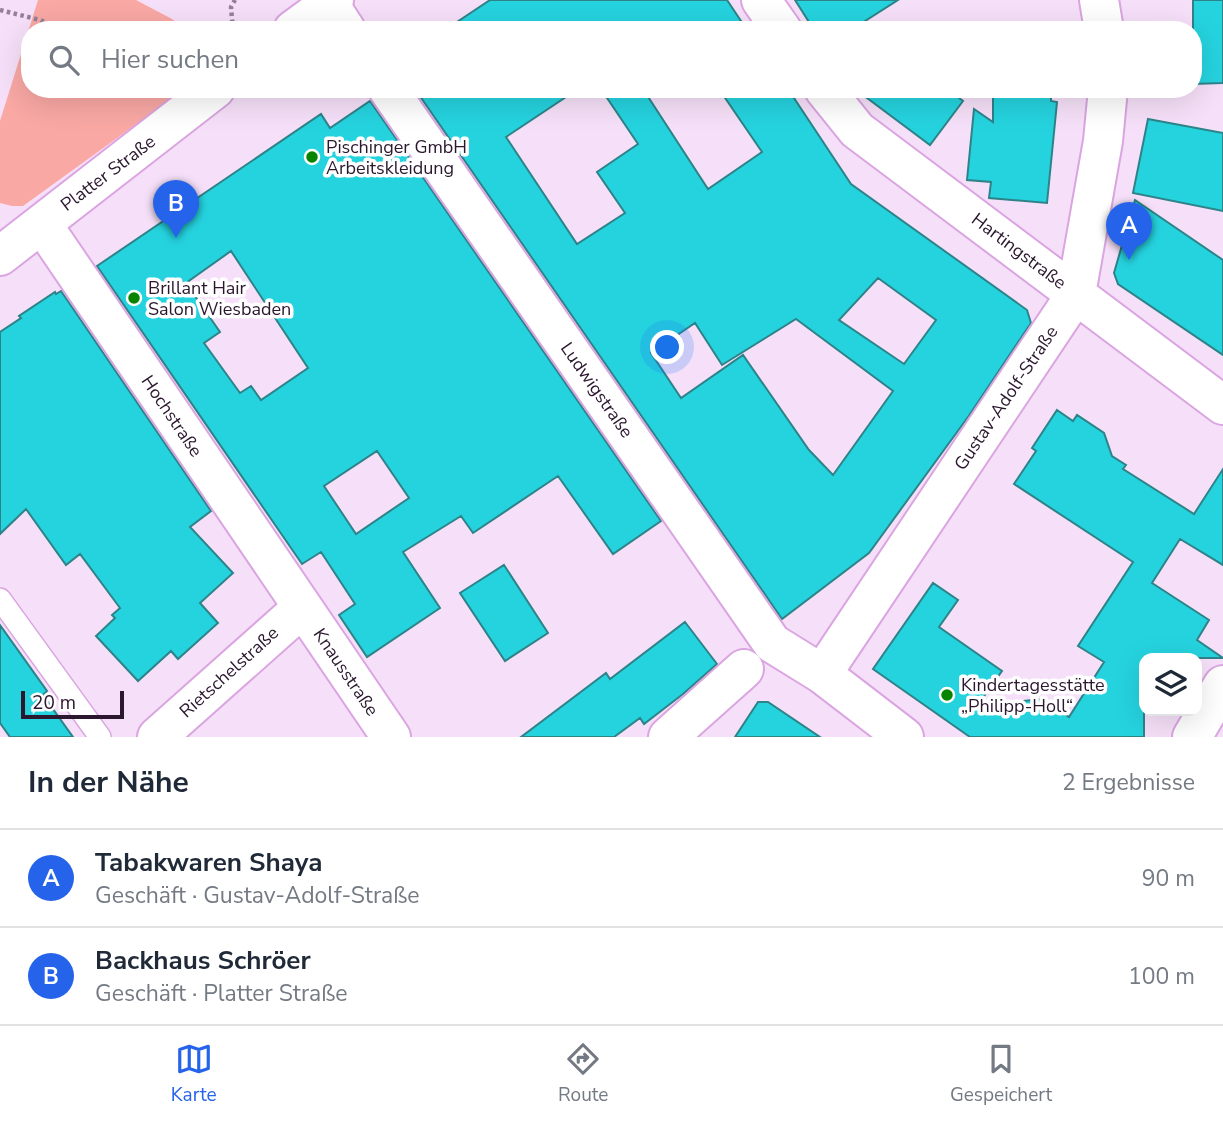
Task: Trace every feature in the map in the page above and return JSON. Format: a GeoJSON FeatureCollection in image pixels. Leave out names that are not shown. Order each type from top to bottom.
{"type":"FeatureCollection","features":[{"type":"Feature","properties":{"kind":"street"},"geometry":{"type":"LineString","coordinates":[[761,0],[776,21]]}},
{"type":"Feature","properties":{"kind":"street"},"geometry":{"type":"LineString","coordinates":[[1099,0],[1102,21]]}},
{"type":"Feature","properties":{"kind":"street"},"geometry":{"type":"LineString","coordinates":[[313,21],[336,11]]}},
{"type":"Feature","properties":{"kind":"street","name":"Platter Straße"},"geometry":{"type":"LineString","coordinates":[[0,256],[203,98]]}},
{"type":"Feature","properties":{"kind":"street","name":"Ludwigstraße"},"geometry":{"type":"LineString","coordinates":[[394,98],[772,643],[822,674],[904,737]]}},
{"type":"Feature","properties":{"kind":"street","name":"Hartingstraße"},"geometry":{"type":"LineString","coordinates":[[831,98],[857,130],[1223,405]]}},
{"type":"Feature","properties":{"kind":"street","name":"Gustav-Adolf-Straße"},"geometry":{"type":"LineString","coordinates":[[822,674],[1076,294],[1103,141],[1107,98]]}},
{"type":"Feature","properties":{"kind":"street","name":"Hochstraße"},"geometry":{"type":"LineString","coordinates":[[41,224],[302,608]]}},
{"type":"Feature","properties":{"kind":"street","name":"Rietschelstraße"},"geometry":{"type":"LineString","coordinates":[[157,737],[302,608]]}},
{"type":"Feature","properties":{"kind":"street","name":"Knausstraße"},"geometry":{"type":"LineString","coordinates":[[302,608],[391,737]]}},
{"type":"Feature","properties":{"kind":"street"},"geometry":{"type":"LineString","coordinates":[[668,737],[744,669]]}},
{"type":"Feature","properties":{"kind":"street"},"geometry":{"type":"LineString","coordinates":[[1192,737],[1223,685]]}},
{"type":"Feature","properties":{"kind":"lane"},"geometry":{"type":"LineString","coordinates":[[0,599],[100,737]]}},
{"type":"Feature","properties":{"kind":"path"},"geometry":{"type":"LineString","coordinates":[[232,21],[231,7],[235,0]]}},
{"type":"Feature","properties":{"kind":"path"},"geometry":{"type":"LineString","coordinates":[[0,10],[42,21]]}},
{"type":"Feature","properties":{"kind":"shaded area"},"geometry":{"type":"Polygon","coordinates":[[[38,0],[136,0],[175,21],[31,21],[38,0]]]}},
{"type":"Feature","properties":{"kind":"shaded area"},"geometry":{"type":"Polygon","coordinates":[[[21,54],[21,98],[173,98],[23,206],[0,203],[0,121],[21,54]]]}},
{"type":"Feature","properties":{"kind":"building"},"geometry":{"type":"Polygon","coordinates":[[[490,0],[727,0],[741,21],[458,21],[490,0]]]}},
{"type":"Feature","properties":{"kind":"building"},"geometry":{"type":"Polygon","coordinates":[[[795,0],[898,0],[865,21],[808,21],[795,0]]]}},
{"type":"Feature","properties":{"kind":"building"},"geometry":{"type":"Polygon","coordinates":[[[1193,0],[1223,0],[1223,83],[1202,84],[1202,21],[1193,21],[1193,0]]]}},
{"type":"Feature","properties":{"kind":"building"},"geometry":{"type":"Polygon","coordinates":[[[421,98],[564,98],[506,137],[577,244],[625,213],[597,172],[638,144],[607,98],[649,98],[708,189],[762,152],[725,98],[794,98],[851,184],[1027,310],[1031,323],[968,417],[869,553],[782,619],[421,98]],[[878,278],[839,320],[904,364],[936,320],[878,278]],[[796,319],[722,365],[695,323],[651,353],[681,398],[743,355],[809,450],[833,475],[893,391],[796,319]]]}},
{"type":"Feature","properties":{"kind":"building"},"geometry":{"type":"Polygon","coordinates":[[[867,98],[959,98],[963,101],[930,145],[867,98]]]}},
{"type":"Feature","properties":{"kind":"building"},"geometry":{"type":"Polygon","coordinates":[[[993,98],[1051,98],[1051,101],[1057,102],[1047,203],[989,198],[991,182],[967,180],[974,109],[993,122],[993,98]]]}},
{"type":"Feature","properties":{"kind":"building"},"geometry":{"type":"Polygon","coordinates":[[[370,101],[661,521],[613,554],[558,476],[473,533],[461,516],[403,552],[440,608],[367,657],[339,615],[355,604],[321,552],[302,564],[97,266],[321,114],[330,128],[370,101]],[[231,251],[186,283],[220,332],[204,343],[240,393],[251,386],[261,400],[308,368],[231,251]],[[377,451],[324,486],[356,534],[409,498],[377,451]]]}},
{"type":"Feature","properties":{"kind":"building"},"geometry":{"type":"Polygon","coordinates":[[[1148,119],[1223,133],[1223,211],[1133,193],[1148,119]]]}},
{"type":"Feature","properties":{"kind":"building"},"geometry":{"type":"Polygon","coordinates":[[[1135,200],[1223,260],[1223,355],[1118,284],[1114,273],[1135,200]]]}},
{"type":"Feature","properties":{"kind":"building"},"geometry":{"type":"Polygon","coordinates":[[[61,291],[211,511],[190,527],[233,573],[200,603],[218,623],[178,659],[171,651],[138,681],[96,636],[115,618],[112,615],[120,608],[80,554],[66,565],[26,509],[0,534],[0,332],[21,318],[19,316],[55,292],[56,294],[61,291]]]}},
{"type":"Feature","properties":{"kind":"building"},"geometry":{"type":"Polygon","coordinates":[[[1057,410],[1073,421],[1077,415],[1104,433],[1112,456],[1126,465],[1123,469],[1194,514],[1223,469],[1223,565],[1180,539],[1152,583],[1209,620],[1197,640],[1223,658],[1202,658],[1202,653],[1139,653],[1139,716],[1144,716],[1144,737],[970,737],[873,669],[933,583],[958,600],[939,627],[1002,671],[977,706],[1042,699],[1069,717],[1104,662],[1078,646],[1133,562],[1014,484],[1036,451],[1032,448],[1057,410]]]}},
{"type":"Feature","properties":{"kind":"building"},"geometry":{"type":"Polygon","coordinates":[[[504,565],[548,633],[505,661],[460,593],[504,565]]]}},
{"type":"Feature","properties":{"kind":"building"},"geometry":{"type":"Polygon","coordinates":[[[685,622],[717,664],[644,724],[640,718],[614,737],[521,737],[606,673],[610,679],[685,622]]]}},
{"type":"Feature","properties":{"kind":"building"},"geometry":{"type":"Polygon","coordinates":[[[0,625],[47,691],[43,695],[73,737],[10,737],[0,723],[0,625]]]}},
{"type":"Feature","properties":{"kind":"building"},"geometry":{"type":"Polygon","coordinates":[[[758,702],[768,702],[820,737],[735,737],[758,702]]]}},
{"type":"Feature","properties":{"kind":"place","name":"Pischinger GmbH Arbeitskleidung"},"geometry":{"type":"Point","coordinates":[312,157]}},
{"type":"Feature","properties":{"kind":"place","name":"Backhaus Schröer"},"geometry":{"type":"Point","coordinates":[176,238]}},
{"type":"Feature","properties":{"kind":"place","name":"Tabakwaren Shaya"},"geometry":{"type":"Point","coordinates":[1129,260]}},
{"type":"Feature","properties":{"kind":"place","name":"Brillant Hair Salon Wiesbaden"},"geometry":{"type":"Point","coordinates":[134,298]}},
{"type":"Feature","properties":{"kind":"place","name":"Kindertagesstätte „Philipp-Holl“"},"geometry":{"type":"Point","coordinates":[947,695]}}]}
